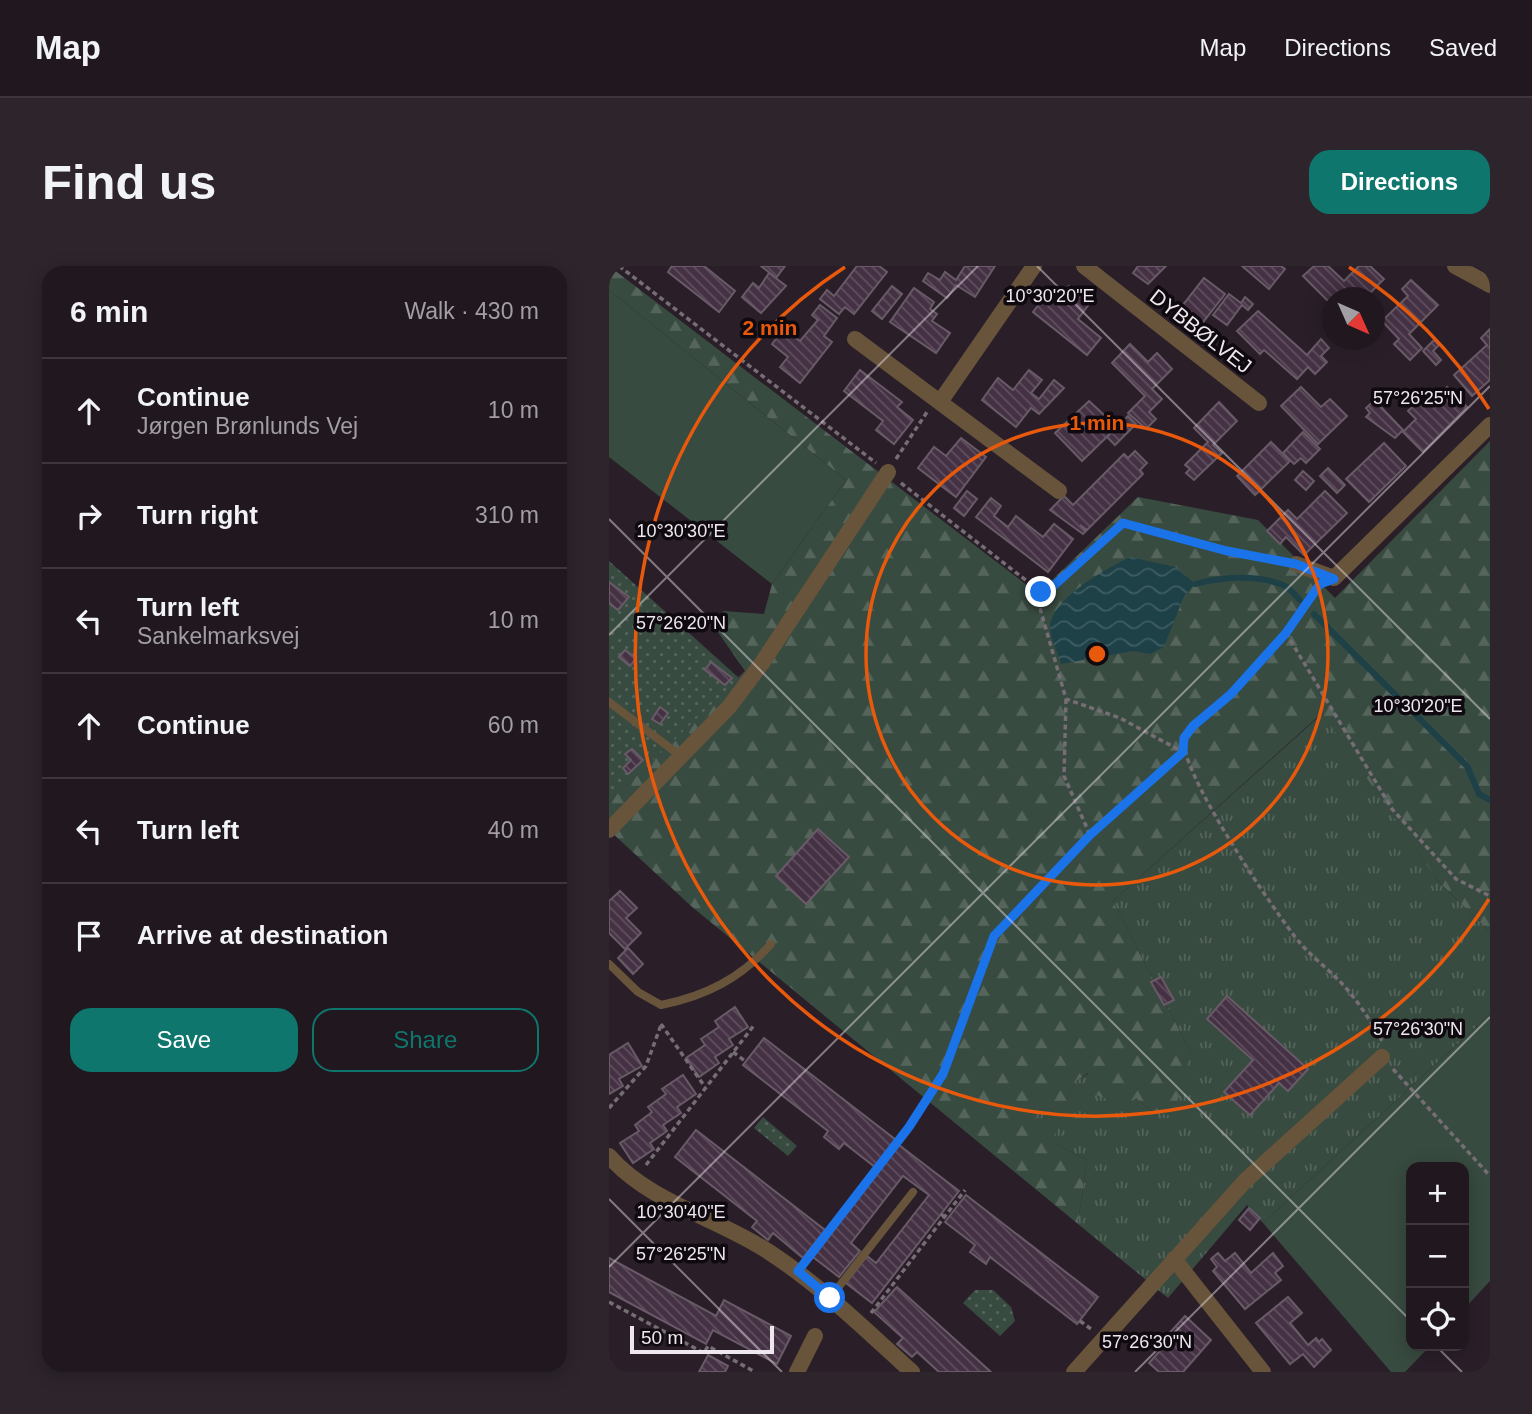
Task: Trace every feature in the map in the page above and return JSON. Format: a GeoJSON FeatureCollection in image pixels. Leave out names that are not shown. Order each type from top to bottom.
{"type":"FeatureCollection","features":[{"type":"Feature","properties":{"kind":"street"},"geometry":{"type":"LineString","coordinates":[[940,402],[1034,266]]}},
{"type":"Feature","properties":{"kind":"street","name":"DYBBØLVEJ"},"geometry":{"type":"LineString","coordinates":[[1084,266],[1259,404]]}},
{"type":"Feature","properties":{"kind":"street"},"geometry":{"type":"LineString","coordinates":[[1455,266],[1490,285]]}},
{"type":"Feature","properties":{"kind":"street"},"geometry":{"type":"LineString","coordinates":[[855,339],[1059,491]]}},
{"type":"Feature","properties":{"kind":"street"},"geometry":{"type":"LineString","coordinates":[[1296,564],[1334,579],[1490,425]]}},
{"type":"Feature","properties":{"kind":"street"},"geometry":{"type":"LineString","coordinates":[[609,830],[729,707],[762,663],[888,472]]}},
{"type":"Feature","properties":{"kind":"street"},"geometry":{"type":"LineString","coordinates":[[1074,1372],[1245,1181],[1382,1057]]}},
{"type":"Feature","properties":{"kind":"street"},"geometry":{"type":"LineString","coordinates":[[609,1156],[634,1181],[757,1245],[798,1271],[912,1372]]}},
{"type":"Feature","properties":{"kind":"street"},"geometry":{"type":"LineString","coordinates":[[1174,1259],[1263,1372]]}},
{"type":"Feature","properties":{"kind":"street"},"geometry":{"type":"LineString","coordinates":[[797,1372],[815,1336]]}},
{"type":"Feature","properties":{"kind":"lane"},"geometry":{"type":"LineString","coordinates":[[609,702],[682,758]]}},
{"type":"Feature","properties":{"kind":"lane"},"geometry":{"type":"LineString","coordinates":[[609,964],[638,992],[661,1005],[713,990],[750,967],[771,944]]}},
{"type":"Feature","properties":{"kind":"lane"},"geometry":{"type":"LineString","coordinates":[[830,1298],[913,1192]]}},
{"type":"Feature","properties":{"kind":"path"},"geometry":{"type":"LineString","coordinates":[[619,266],[1041,592],[1049,590],[1123,523],[1227,551],[1296,564]]}},
{"type":"Feature","properties":{"kind":"path"},"geometry":{"type":"LineString","coordinates":[[888,472],[929,408],[940,402]]}},
{"type":"Feature","properties":{"kind":"path"},"geometry":{"type":"LineString","coordinates":[[1334,579],[1320,584],[1286,633],[1231,694],[1193,726],[1184,738],[1183,752],[1205,798],[1275,909],[1301,944],[1344,986],[1366,1013],[1382,1041],[1382,1057],[1490,1176]]}},
{"type":"Feature","properties":{"kind":"path"},"geometry":{"type":"LineString","coordinates":[[1034,587],[1066,699],[1064,776],[1090,835]]}},
{"type":"Feature","properties":{"kind":"path"},"geometry":{"type":"LineString","coordinates":[[1286,633],[1392,809],[1456,879],[1490,896]]}},
{"type":"Feature","properties":{"kind":"path"},"geometry":{"type":"LineString","coordinates":[[1066,699],[1120,718],[1183,752]]}},
{"type":"Feature","properties":{"kind":"path"},"geometry":{"type":"LineString","coordinates":[[798,1271],[879,1166],[943,1074],[994,936],[1090,835],[1183,752]]}},
{"type":"Feature","properties":{"kind":"path"},"geometry":{"type":"LineString","coordinates":[[609,1108],[646,1066],[661,1025],[661,1005]]}},
{"type":"Feature","properties":{"kind":"path"},"geometry":{"type":"LineString","coordinates":[[634,1181],[755,1024]]}},
{"type":"Feature","properties":{"kind":"path"},"geometry":{"type":"LineString","coordinates":[[661,1025],[705,1088]]}},
{"type":"Feature","properties":{"kind":"path"},"geometry":{"type":"LineString","coordinates":[[732,1052],[745,1061]]}},
{"type":"Feature","properties":{"kind":"path"},"geometry":{"type":"LineString","coordinates":[[861,1325],[965,1190]]}},
{"type":"Feature","properties":{"kind":"path"},"geometry":{"type":"LineString","coordinates":[[609,1302],[704,1353],[708,1346],[755,1372]]}},
{"type":"Feature","properties":{"kind":"green space"},"geometry":{"type":"Polygon","coordinates":[[[609,266],[1028,586],[1037,580],[1052,580],[1138,497],[1258,520],[1335,598],[1490,441],[1490,932],[1437,880],[1322,713],[1113,901],[1191,1053],[1173,1116],[1152,1112],[1136,1098],[1126,1107],[1094,1094],[1088,1073],[1075,1082],[1063,1113],[1040,1108],[1036,1118],[1055,1126],[1057,1145],[1087,1160],[1078,1224],[691,906],[609,830],[609,802],[745,671],[713,625],[723,611],[764,614],[772,584],[846,480],[609,290],[609,266]]]}},
{"type":"Feature","properties":{"kind":"green space"},"geometry":{"type":"Polygon","coordinates":[[[609,290],[846,480],[772,584],[609,457],[609,290]]]}},
{"type":"Feature","properties":{"kind":"green space"},"geometry":{"type":"Polygon","coordinates":[[[609,561],[739,678],[609,802],[609,561]]]}},
{"type":"Feature","properties":{"kind":"green space"},"geometry":{"type":"Polygon","coordinates":[[[1323,713],[1437,880],[1490,932],[1490,1014],[1263,1223],[1247,1205],[1168,1298],[1078,1224],[1087,1160],[1057,1145],[1036,1118],[1040,1108],[1063,1112],[1075,1082],[1089,1073],[1136,1098],[1152,1112],[1191,1053],[1113,901],[1323,713]]]}},
{"type":"Feature","properties":{"kind":"green space"},"geometry":{"type":"Polygon","coordinates":[[[1490,1014],[1490,1281],[1469,1304],[1469,1162],[1406,1162],[1406,1351],[1425,1351],[1405,1372],[1391,1372],[1263,1223],[1490,1014]]]}},
{"type":"Feature","properties":{"kind":"green space"},"geometry":{"type":"Polygon","coordinates":[[[763,1117],[797,1146],[788,1156],[754,1128],[763,1117]]]}},
{"type":"Feature","properties":{"kind":"green space"},"geometry":{"type":"Polygon","coordinates":[[[975,1290],[993,1290],[1011,1307],[1015,1321],[1000,1336],[963,1303],[975,1290]]]}},
{"type":"Feature","properties":{"kind":"water"},"geometry":{"type":"Polygon","coordinates":[[[1130,557],[1176,567],[1195,584],[1184,596],[1164,647],[1150,654],[1133,651],[1061,664],[1050,631],[1053,616],[1070,595],[1130,557]]]}},
{"type":"Feature","properties":{"kind":"building"},"geometry":{"type":"Polygon","coordinates":[[[672,266],[704,266],[735,291],[719,312],[668,272],[672,266]]]}},
{"type":"Feature","properties":{"kind":"building"},"geometry":{"type":"Polygon","coordinates":[[[761,266],[785,266],[776,278],[761,266]]]}},
{"type":"Feature","properties":{"kind":"building"},"geometry":{"type":"Polygon","coordinates":[[[857,266],[879,266],[887,272],[854,314],[845,307],[839,314],[820,299],[827,290],[834,296],[857,266]]]}},
{"type":"Feature","properties":{"kind":"building"},"geometry":{"type":"Polygon","coordinates":[[[965,266],[995,266],[975,297],[956,285],[947,298],[923,281],[928,273],[940,280],[945,272],[956,280],[965,266]]]}},
{"type":"Feature","properties":{"kind":"building"},"geometry":{"type":"Polygon","coordinates":[[[1138,266],[1166,266],[1148,284],[1133,273],[1138,266]]]}},
{"type":"Feature","properties":{"kind":"building"},"geometry":{"type":"Polygon","coordinates":[[[1242,266],[1281,266],[1285,269],[1269,289],[1242,266]]]}},
{"type":"Feature","properties":{"kind":"building"},"geometry":{"type":"Polygon","coordinates":[[[1314,266],[1328,266],[1344,281],[1359,266],[1370,266],[1384,279],[1376,287],[1322,287],[1322,295],[1303,276],[1314,266]]]}},
{"type":"Feature","properties":{"kind":"building"},"geometry":{"type":"Polygon","coordinates":[[[769,273],[786,286],[761,313],[742,297],[753,283],[759,288],[769,273]]]}},
{"type":"Feature","properties":{"kind":"building"},"geometry":{"type":"Polygon","coordinates":[[[1204,278],[1225,294],[1200,326],[1179,310],[1204,278]]]}},
{"type":"Feature","properties":{"kind":"building"},"geometry":{"type":"Polygon","coordinates":[[[1411,280],[1438,305],[1409,334],[1422,348],[1410,360],[1394,344],[1399,339],[1385,324],[1385,318],[1408,296],[1402,289],[1411,280]]]}},
{"type":"Feature","properties":{"kind":"building"},"geometry":{"type":"Polygon","coordinates":[[[892,286],[902,294],[882,319],[872,311],[892,286]]]}},
{"type":"Feature","properties":{"kind":"building"},"geometry":{"type":"Polygon","coordinates":[[[1069,286],[1090,303],[1078,319],[1101,338],[1087,355],[1033,312],[1047,294],[1056,302],[1069,286]]]}},
{"type":"Feature","properties":{"kind":"building"},"geometry":{"type":"Polygon","coordinates":[[[914,288],[934,302],[930,309],[937,314],[932,321],[950,333],[936,353],[890,322],[914,288]]]}},
{"type":"Feature","properties":{"kind":"building"},"geometry":{"type":"Polygon","coordinates":[[[1229,294],[1241,303],[1245,297],[1253,304],[1248,310],[1242,305],[1227,325],[1213,315],[1229,294]]]}},
{"type":"Feature","properties":{"kind":"building"},"geometry":{"type":"Polygon","coordinates":[[[820,305],[837,318],[824,336],[832,342],[800,383],[780,367],[788,357],[772,344],[784,329],[800,341],[818,320],[812,315],[820,305]]]}},
{"type":"Feature","properties":{"kind":"building"},"geometry":{"type":"Polygon","coordinates":[[[1258,311],[1307,355],[1321,339],[1322,350],[1327,350],[1321,356],[1327,362],[1315,374],[1308,367],[1297,379],[1264,350],[1260,354],[1237,331],[1258,311]]]}},
{"type":"Feature","properties":{"kind":"building"},"geometry":{"type":"Polygon","coordinates":[[[1490,329],[1490,380],[1472,396],[1454,375],[1487,345],[1481,338],[1490,329]]]}},
{"type":"Feature","properties":{"kind":"building"},"geometry":{"type":"Polygon","coordinates":[[[1434,340],[1439,345],[1433,351],[1441,360],[1436,365],[1423,351],[1434,340]]]}},
{"type":"Feature","properties":{"kind":"building"},"geometry":{"type":"Polygon","coordinates":[[[1130,344],[1148,362],[1157,353],[1172,369],[1152,389],[1162,399],[1149,412],[1156,419],[1146,429],[1128,413],[1145,396],[1112,363],[1130,344]]]}},
{"type":"Feature","properties":{"kind":"building"},"geometry":{"type":"Polygon","coordinates":[[[860,370],[902,402],[897,407],[913,420],[894,444],[876,430],[883,421],[844,391],[860,370]]]}},
{"type":"Feature","properties":{"kind":"building"},"geometry":{"type":"Polygon","coordinates":[[[1029,370],[1042,380],[1031,393],[1039,399],[1054,380],[1064,388],[1039,414],[1031,408],[1016,427],[982,400],[998,378],[1013,390],[1029,370]]]}},
{"type":"Feature","properties":{"kind":"building"},"geometry":{"type":"Polygon","coordinates":[[[1301,387],[1321,407],[1330,399],[1347,416],[1318,444],[1281,406],[1301,387]]]}},
{"type":"Feature","properties":{"kind":"building"},"geometry":{"type":"Polygon","coordinates":[[[1447,387],[1467,407],[1423,452],[1403,432],[1416,419],[1408,411],[1425,394],[1433,402],[1447,387]]]}},
{"type":"Feature","properties":{"kind":"building"},"geometry":{"type":"Polygon","coordinates":[[[1377,398],[1383,404],[1380,406],[1403,430],[1395,438],[1366,417],[1370,413],[1366,408],[1377,398]]]}},
{"type":"Feature","properties":{"kind":"building"},"geometry":{"type":"Polygon","coordinates":[[[1089,401],[1117,427],[1082,461],[1055,433],[1089,401]]]}},
{"type":"Feature","properties":{"kind":"building"},"geometry":{"type":"Polygon","coordinates":[[[1219,402],[1237,421],[1213,445],[1222,453],[1194,480],[1186,473],[1190,469],[1185,465],[1208,442],[1194,428],[1219,402]]]}},
{"type":"Feature","properties":{"kind":"building"},"geometry":{"type":"Polygon","coordinates":[[[1128,416],[1136,424],[1115,445],[1107,437],[1128,416]]]}},
{"type":"Feature","properties":{"kind":"building"},"geometry":{"type":"Polygon","coordinates":[[[1303,432],[1320,449],[1306,463],[1301,458],[1294,464],[1283,453],[1303,432]]]}},
{"type":"Feature","properties":{"kind":"building"},"geometry":{"type":"Polygon","coordinates":[[[961,438],[986,457],[956,497],[918,468],[934,447],[946,456],[961,438]]]}},
{"type":"Feature","properties":{"kind":"building"},"geometry":{"type":"Polygon","coordinates":[[[1271,442],[1290,461],[1255,495],[1237,476],[1271,442]]]}},
{"type":"Feature","properties":{"kind":"building"},"geometry":{"type":"Polygon","coordinates":[[[1384,443],[1406,466],[1369,502],[1346,479],[1384,443]]]}},
{"type":"Feature","properties":{"kind":"building"},"geometry":{"type":"Polygon","coordinates":[[[1135,451],[1147,463],[1140,470],[1143,474],[1087,530],[1080,525],[1086,531],[1083,534],[1050,510],[1064,496],[1073,505],[1124,454],[1128,458],[1135,451]]]}},
{"type":"Feature","properties":{"kind":"building"},"geometry":{"type":"Polygon","coordinates":[[[1328,468],[1345,485],[1337,493],[1320,476],[1328,468]]]}},
{"type":"Feature","properties":{"kind":"building"},"geometry":{"type":"Polygon","coordinates":[[[1303,471],[1314,481],[1306,490],[1295,480],[1303,471]]]}},
{"type":"Feature","properties":{"kind":"building"},"geometry":{"type":"Polygon","coordinates":[[[967,491],[977,499],[964,516],[954,508],[967,491]]]}},
{"type":"Feature","properties":{"kind":"building"},"geometry":{"type":"Polygon","coordinates":[[[1325,491],[1347,513],[1304,555],[1286,537],[1280,544],[1267,531],[1288,510],[1297,519],[1325,491]]]}},
{"type":"Feature","properties":{"kind":"building"},"geometry":{"type":"Polygon","coordinates":[[[991,498],[1001,506],[994,516],[1008,527],[1016,516],[1043,537],[1054,524],[1073,539],[1048,572],[976,517],[991,498]]]}},
{"type":"Feature","properties":{"kind":"building"},"geometry":{"type":"Polygon","coordinates":[[[609,582],[629,597],[618,610],[609,603],[609,582]]]}},
{"type":"Feature","properties":{"kind":"building"},"geometry":{"type":"Polygon","coordinates":[[[625,650],[636,658],[630,666],[619,657],[625,650]]]}},
{"type":"Feature","properties":{"kind":"building"},"geometry":{"type":"Polygon","coordinates":[[[711,662],[732,678],[725,685],[705,670],[711,662]]]}},
{"type":"Feature","properties":{"kind":"building"},"geometry":{"type":"Polygon","coordinates":[[[660,707],[668,713],[660,724],[652,719],[660,707]]]}},
{"type":"Feature","properties":{"kind":"building"},"geometry":{"type":"Polygon","coordinates":[[[632,749],[643,760],[628,774],[623,768],[631,760],[625,754],[632,749]]]}},
{"type":"Feature","properties":{"kind":"building"},"geometry":{"type":"Polygon","coordinates":[[[818,829],[849,857],[806,904],[776,876],[818,829]]]}},
{"type":"Feature","properties":{"kind":"building"},"geometry":{"type":"Polygon","coordinates":[[[620,891],[637,908],[626,918],[641,933],[625,949],[609,933],[609,901],[620,891]]]}},
{"type":"Feature","properties":{"kind":"building"},"geometry":{"type":"Polygon","coordinates":[[[628,948],[643,964],[633,974],[618,958],[628,948]]]}},
{"type":"Feature","properties":{"kind":"building"},"geometry":{"type":"Polygon","coordinates":[[[1161,977],[1174,1000],[1164,1005],[1151,982],[1161,977]]]}},
{"type":"Feature","properties":{"kind":"building"},"geometry":{"type":"Polygon","coordinates":[[[1227,996],[1308,1069],[1288,1091],[1279,1083],[1250,1115],[1224,1092],[1253,1060],[1207,1019],[1227,996]]]}},
{"type":"Feature","properties":{"kind":"building"},"geometry":{"type":"Polygon","coordinates":[[[735,1007],[748,1027],[729,1039],[733,1045],[715,1057],[719,1063],[699,1077],[686,1058],[705,1045],[701,1039],[719,1027],[715,1021],[735,1007]]]}},
{"type":"Feature","properties":{"kind":"building"},"geometry":{"type":"Polygon","coordinates":[[[764,1038],[896,1140],[875,1167],[844,1143],[839,1149],[824,1137],[828,1131],[743,1065],[764,1038]]]}},
{"type":"Feature","properties":{"kind":"building"},"geometry":{"type":"Polygon","coordinates":[[[628,1043],[642,1066],[619,1079],[623,1086],[609,1094],[609,1055],[628,1043]]]}},
{"type":"Feature","properties":{"kind":"building"},"geometry":{"type":"Polygon","coordinates":[[[683,1075],[696,1094],[677,1107],[681,1113],[663,1125],[667,1131],[650,1143],[654,1149],[633,1163],[620,1143],[639,1131],[635,1125],[652,1112],[648,1107],[666,1094],[662,1089],[683,1075]]]}},
{"type":"Feature","properties":{"kind":"building"},"geometry":{"type":"Polygon","coordinates":[[[696,1130],[825,1230],[803,1258],[773,1233],[768,1240],[752,1227],[757,1221],[675,1157],[696,1130]]]}},
{"type":"Feature","properties":{"kind":"building"},"geometry":{"type":"Polygon","coordinates":[[[899,1145],[959,1191],[872,1303],[846,1283],[867,1256],[876,1263],[929,1195],[903,1176],[851,1243],[860,1251],[839,1277],[813,1257],[899,1145]]]}},
{"type":"Feature","properties":{"kind":"building"},"geometry":{"type":"Polygon","coordinates":[[[966,1195],[1098,1297],[1077,1324],[990,1257],[986,1264],[970,1252],[975,1245],[945,1222],[966,1195]]]}},
{"type":"Feature","properties":{"kind":"building"},"geometry":{"type":"Polygon","coordinates":[[[1249,1208],[1260,1218],[1250,1230],[1239,1220],[1249,1208]]]}},
{"type":"Feature","properties":{"kind":"building"},"geometry":{"type":"Polygon","coordinates":[[[1218,1253],[1225,1261],[1235,1253],[1251,1273],[1273,1253],[1283,1266],[1275,1273],[1281,1280],[1245,1309],[1213,1271],[1217,1267],[1211,1259],[1218,1253]]]}},
{"type":"Feature","properties":{"kind":"building"},"geometry":{"type":"Polygon","coordinates":[[[609,1258],[716,1316],[724,1300],[791,1336],[777,1364],[713,1330],[706,1344],[609,1292],[609,1258]]]}},
{"type":"Feature","properties":{"kind":"building"},"geometry":{"type":"Polygon","coordinates":[[[897,1287],[991,1372],[939,1372],[917,1352],[912,1357],[897,1344],[903,1338],[874,1312],[897,1287]]]}},
{"type":"Feature","properties":{"kind":"building"},"geometry":{"type":"Polygon","coordinates":[[[1288,1297],[1302,1313],[1290,1323],[1308,1345],[1316,1338],[1319,1342],[1322,1339],[1331,1350],[1314,1367],[1303,1354],[1290,1364],[1256,1323],[1288,1297]]]}},
{"type":"Feature","properties":{"kind":"building"},"geometry":{"type":"Polygon","coordinates":[[[1185,1316],[1211,1340],[1183,1372],[1159,1372],[1149,1363],[1167,1343],[1163,1340],[1185,1316]]]}},
{"type":"Feature","properties":{"kind":"building"},"geometry":{"type":"Polygon","coordinates":[[[708,1355],[728,1366],[725,1372],[699,1372],[708,1355]]]}},
{"type":"Feature","properties":{"kind":"waterway"},"geometry":{"type":"LineString","coordinates":[[1195,584],[1228,578],[1262,579],[1285,586],[1300,600]]}},
{"type":"Feature","properties":{"kind":"waterway"},"geometry":{"type":"LineString","coordinates":[[1314,614],[1467,766],[1479,794],[1490,800]]}},
{"type":"Feature","properties":{"kind":"route"},"geometry":{"type":"LineString","coordinates":[[830,1298],[798,1271],[909,1127],[943,1074],[994,936],[1090,835],[1183,752],[1184,738],[1193,726],[1231,694],[1286,633],[1320,584],[1334,579],[1296,564],[1227,551],[1123,523],[1049,590],[1041,592]]}}]}
